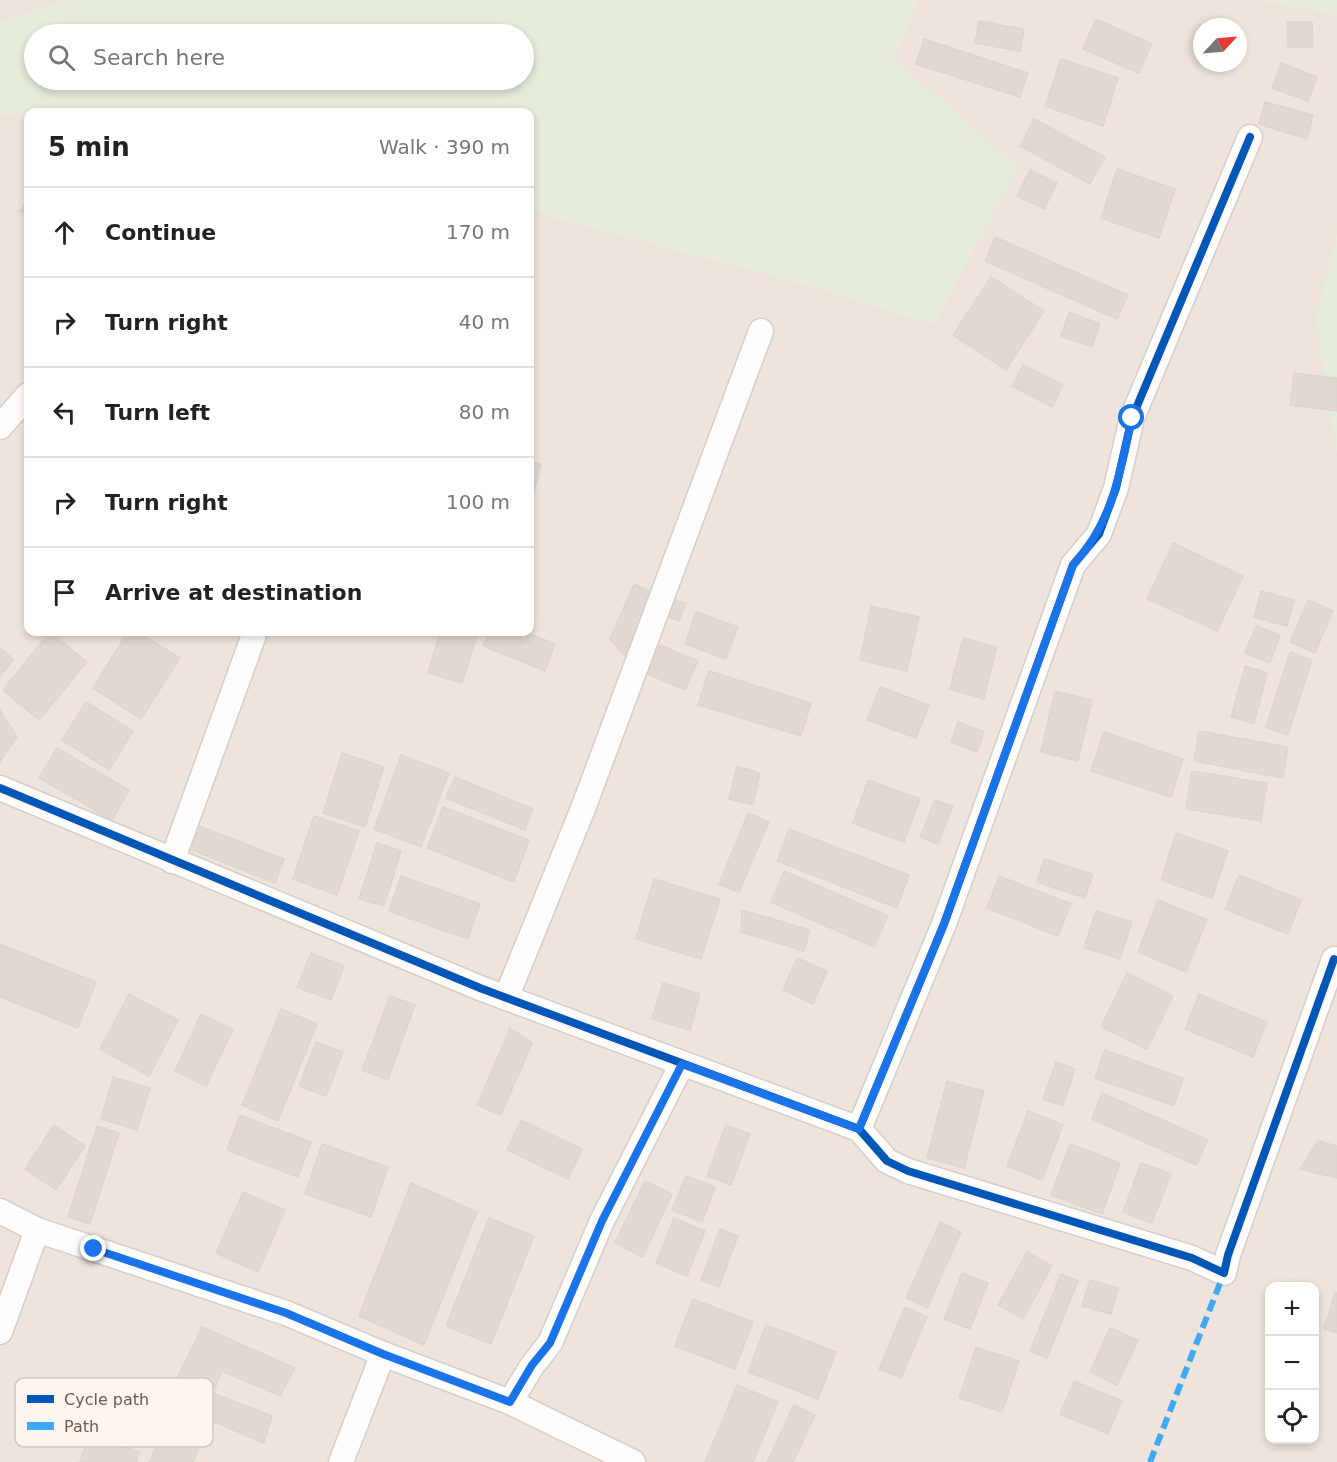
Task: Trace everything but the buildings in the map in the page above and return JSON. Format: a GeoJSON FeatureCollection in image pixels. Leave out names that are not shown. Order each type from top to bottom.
{"type":"FeatureCollection","features":[{"type":"Feature","properties":{"kind":"street"},"geometry":{"type":"LineString","coordinates":[[859,1129],[944,924],[1073,565],[1099,534],[1116,488],[1132,418],[1250,137]]}},
{"type":"Feature","properties":{"kind":"street"},"geometry":{"type":"LineString","coordinates":[[506,998],[584,806],[761,331]]}},
{"type":"Feature","properties":{"kind":"street"},"geometry":{"type":"LineString","coordinates":[[0,427],[24,400]]}},
{"type":"Feature","properties":{"kind":"street"},"geometry":{"type":"LineString","coordinates":[[172,861],[254,636]]}},
{"type":"Feature","properties":{"kind":"street"},"geometry":{"type":"LineString","coordinates":[[0,788],[506,998],[859,1129],[886,1161],[908,1171],[1192,1258],[1224,1273],[1228,1255],[1334,959]]}},
{"type":"Feature","properties":{"kind":"street"},"geometry":{"type":"LineString","coordinates":[[510,1402],[532,1365],[550,1343],[602,1221],[682,1064]]}},
{"type":"Feature","properties":{"kind":"street"},"geometry":{"type":"LineString","coordinates":[[0,1211],[37,1230],[286,1313],[383,1354],[510,1402],[633,1462]]}},
{"type":"Feature","properties":{"kind":"street"},"geometry":{"type":"LineString","coordinates":[[0,1332],[37,1230]]}},
{"type":"Feature","properties":{"kind":"street"},"geometry":{"type":"LineString","coordinates":[[341,1462],[383,1354]]}},
{"type":"Feature","properties":{"kind":"shaded area"},"geometry":{"type":"Polygon","coordinates":[[[0,0],[69,0],[0,22],[0,0]]]}},
{"type":"Feature","properties":{"kind":"shaded area"},"geometry":{"type":"Polygon","coordinates":[[[918,0],[1259,0],[1337,14],[1337,235],[1317,319],[1337,451],[1337,1462],[0,1462],[0,114],[24,116],[24,636],[534,636],[534,210],[553,217],[795,281],[934,324],[1017,167],[894,60],[918,0]]]}},
{"type":"Feature","properties":{"kind":"green space"},"geometry":{"type":"Polygon","coordinates":[[[69,0],[918,0],[894,60],[1018,167],[934,324],[795,281],[553,217],[534,210],[534,108],[24,108],[24,116],[0,114],[0,22],[69,0]]]}},
{"type":"Feature","properties":{"kind":"green space"},"geometry":{"type":"Polygon","coordinates":[[[1259,0],[1337,0],[1337,14],[1259,0]]]}},
{"type":"Feature","properties":{"kind":"green space"},"geometry":{"type":"Polygon","coordinates":[[[1337,235],[1337,451],[1316,319],[1337,235]]]}},
{"type":"Feature","properties":{"kind":"marked path"},"geometry":{"type":"LineString","coordinates":[[1150,1462],[1224,1273]]}},
{"type":"Feature","properties":{"kind":"cycle path"},"geometry":{"type":"LineString","coordinates":[[859,1129],[944,924],[1073,565],[1099,534],[1116,488],[1132,418],[1250,137]]}},
{"type":"Feature","properties":{"kind":"cycle path"},"geometry":{"type":"LineString","coordinates":[[0,788],[480,988],[859,1129],[887,1161],[908,1171],[1192,1258],[1224,1273],[1228,1255],[1334,959]]}},
{"type":"Feature","properties":{"kind":"route"},"geometry":{"type":"LineString","coordinates":[[94,1249],[286,1313],[383,1354],[510,1402],[532,1365],[550,1343],[602,1221],[682,1064],[859,1129],[944,924],[1073,565],[1099,534],[1116,488],[1132,418]]}}]}
